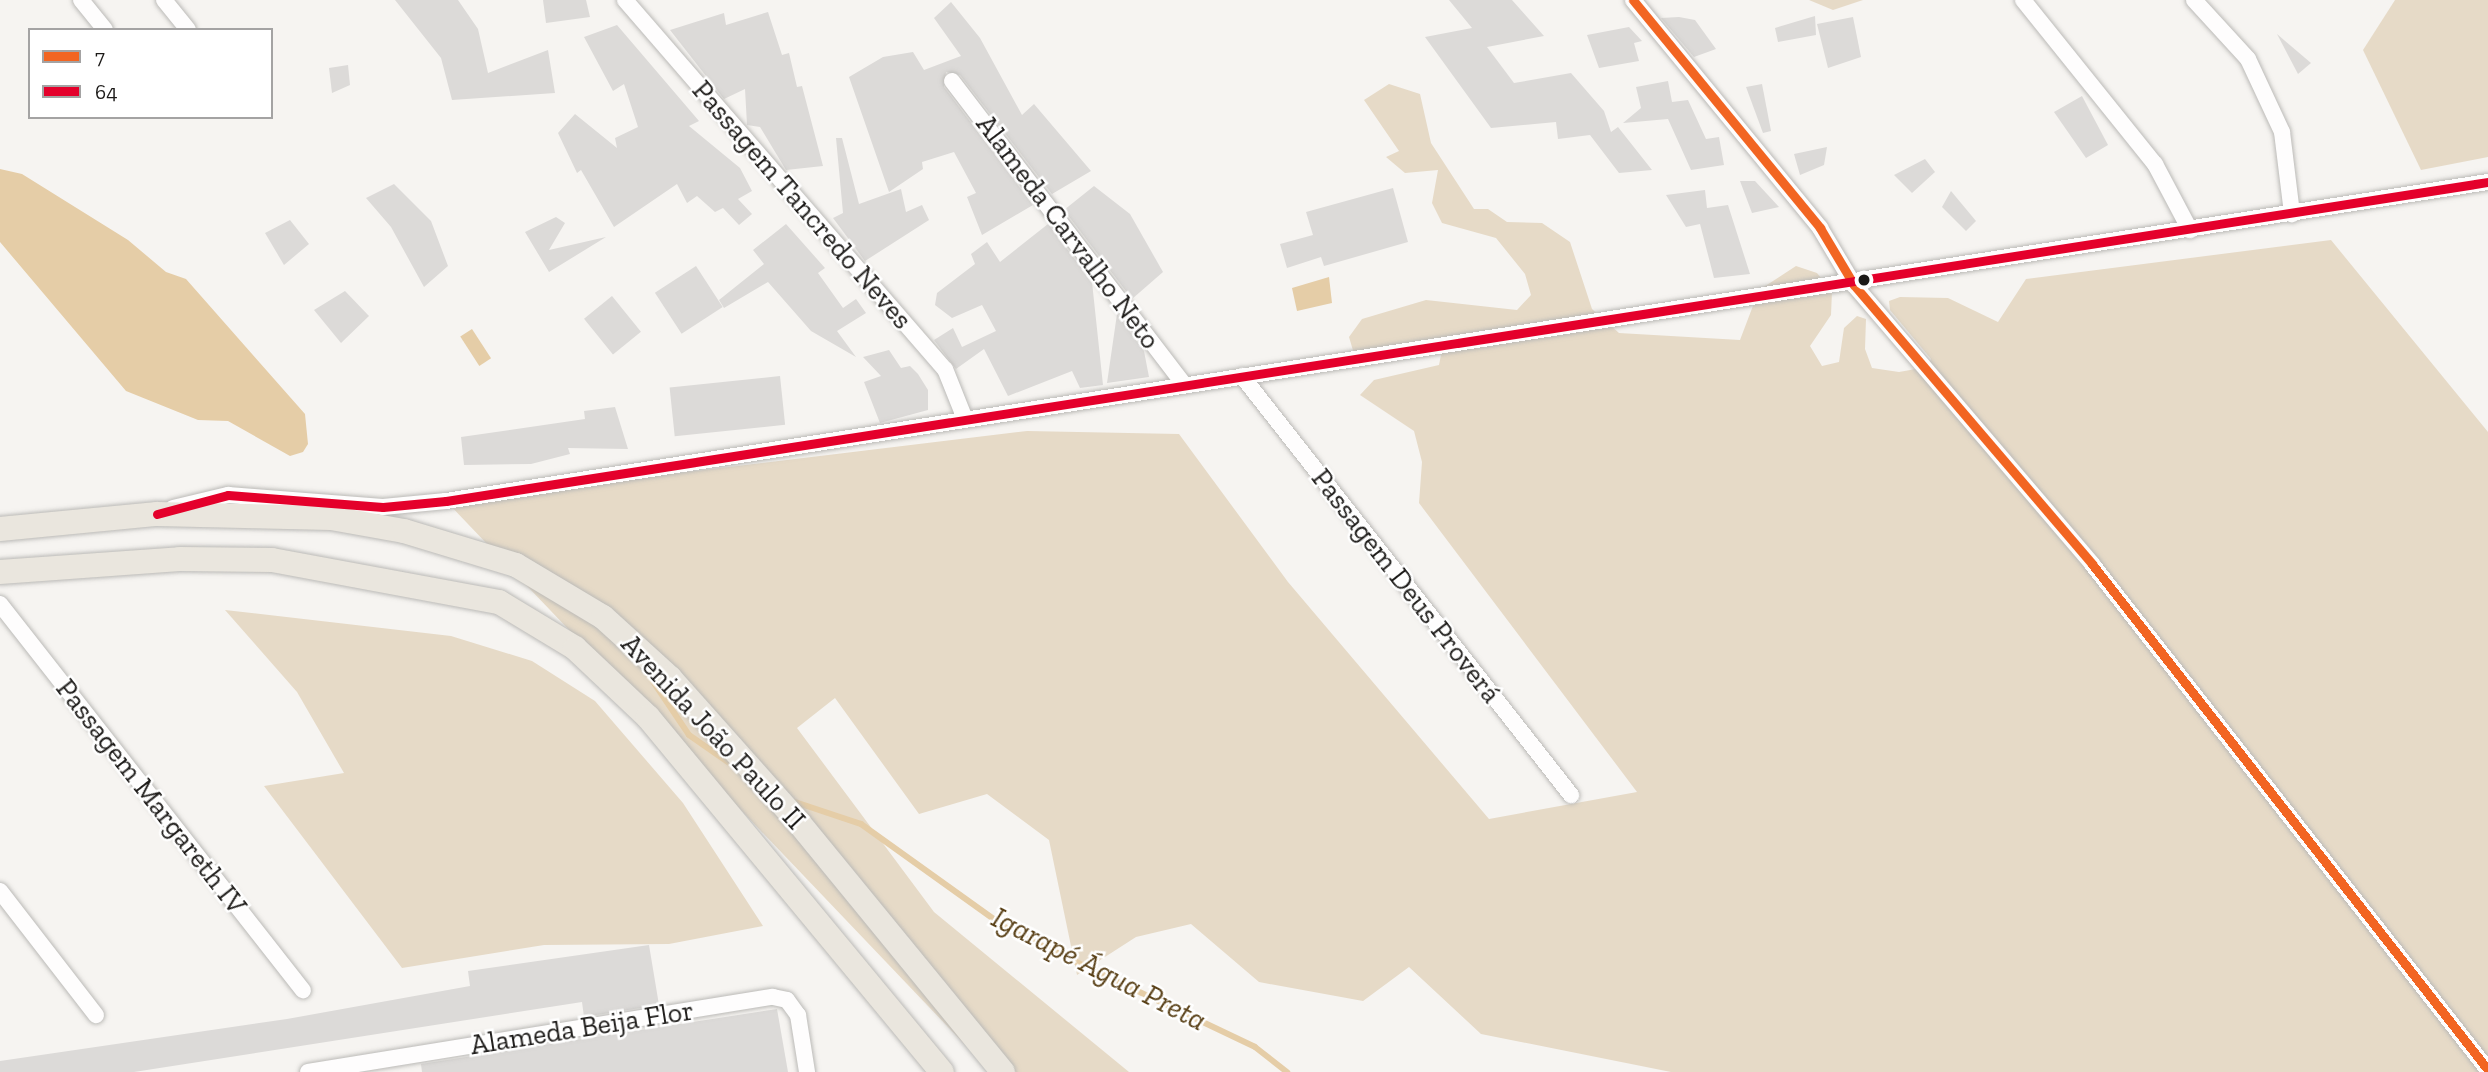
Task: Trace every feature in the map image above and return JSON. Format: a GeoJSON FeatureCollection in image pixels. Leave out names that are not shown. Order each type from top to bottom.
{"type":"FeatureCollection","features":[{"type":"Feature","properties":{"kind":"main road","name":"Avenida João Paulo II"},"geometry":{"type":"LineString","coordinates":[[0,530],[157,514],[331,518],[404,531],[516,565],[603,617],[723,738],[1003,1072]]}},
{"type":"Feature","properties":{"kind":"main road","name":"Avenida João Paulo II"},"geometry":{"type":"LineString","coordinates":[[0,572],[180,559],[272,560],[499,602],[575,648],[690,765],[942,1072]]}},
{"type":"Feature","properties":{"kind":"street"},"geometry":{"type":"LineString","coordinates":[[81,0],[103,28]]}},
{"type":"Feature","properties":{"kind":"street"},"geometry":{"type":"LineString","coordinates":[[164,0],[186,28]]}},
{"type":"Feature","properties":{"kind":"street","name":"Passagem Tancredo Neves"},"geometry":{"type":"LineString","coordinates":[[625,0],[945,369],[965,419]]}},
{"type":"Feature","properties":{"kind":"street"},"geometry":{"type":"LineString","coordinates":[[1633,0],[1821,228],[1854,285],[2092,564],[2488,1070]]}},
{"type":"Feature","properties":{"kind":"street"},"geometry":{"type":"LineString","coordinates":[[2023,0],[2155,163],[2189,230]]}},
{"type":"Feature","properties":{"kind":"street"},"geometry":{"type":"LineString","coordinates":[[2194,0],[2248,59],[2281,132],[2292,214]]}},
{"type":"Feature","properties":{"kind":"street","name":"Alameda Carvalho Neto"},"geometry":{"type":"LineString","coordinates":[[953,80],[1183,383]]}},
{"type":"Feature","properties":{"kind":"street"},"geometry":{"type":"LineString","coordinates":[[157,514],[228,495],[383,507],[446,501],[1183,383],[1854,285],[2488,182]]}},
{"type":"Feature","properties":{"kind":"street","name":"Passagem Deus Proverá"},"geometry":{"type":"LineString","coordinates":[[1242,376],[1571,794]]}},
{"type":"Feature","properties":{"kind":"street","name":"Passagem Margareth IV"},"geometry":{"type":"LineString","coordinates":[[0,604],[303,990]]}},
{"type":"Feature","properties":{"kind":"street"},"geometry":{"type":"LineString","coordinates":[[0,891],[96,1015]]}},
{"type":"Feature","properties":{"kind":"street","name":"Alameda Beija Flor"},"geometry":{"type":"LineString","coordinates":[[308,1072],[773,997],[787,1000],[798,1015],[807,1072]]}},
{"type":"Feature","properties":{"kind":"shaded area"},"geometry":{"type":"Polygon","coordinates":[[[1809,0],[1863,0],[1833,10],[1809,0]]]}},
{"type":"Feature","properties":{"kind":"shaded area"},"geometry":{"type":"Polygon","coordinates":[[[2395,0],[2488,0],[2488,157],[2421,170],[2363,50],[2395,0]]]}},
{"type":"Feature","properties":{"kind":"shaded area"},"geometry":{"type":"Polygon","coordinates":[[[1389,84],[1420,94],[1431,143],[1474,209],[1488,209],[1507,222],[1542,223],[1570,242],[1592,309],[1619,333],[1740,340],[1759,290],[1796,266],[1817,273],[1832,291],[1831,315],[1810,346],[1822,366],[1839,362],[1844,328],[1857,316],[1866,319],[1865,349],[1872,368],[1899,372],[1927,367],[1931,359],[1890,310],[1889,301],[1900,297],[1948,298],[1998,322],[2026,279],[2331,240],[2488,432],[2488,1072],[1671,1072],[1481,1034],[1409,967],[1363,1001],[1259,982],[1191,924],[1136,937],[1077,975],[1049,840],[987,794],[919,814],[835,698],[797,728],[934,912],[1129,1072],[991,1072],[446,501],[1027,431],[1179,434],[1288,582],[1489,819],[1637,792],[1419,503],[1422,462],[1414,431],[1360,395],[1374,380],[1439,365],[1441,355],[1433,349],[1355,357],[1349,337],[1362,319],[1426,300],[1517,310],[1531,295],[1525,274],[1496,238],[1442,223],[1432,203],[1438,170],[1405,173],[1386,157],[1399,151],[1364,100],[1389,84]]]}},
{"type":"Feature","properties":{"kind":"shaded area"},"geometry":{"type":"Polygon","coordinates":[[[0,169],[22,174],[128,240],[166,272],[186,279],[305,414],[308,444],[303,452],[290,456],[228,421],[198,420],[126,391],[0,242],[0,169]]]}},
{"type":"Feature","properties":{"kind":"shaded area"},"geometry":{"type":"Polygon","coordinates":[[[1329,277],[1332,303],[1297,311],[1292,288],[1329,277]]]}},
{"type":"Feature","properties":{"kind":"shaded area"},"geometry":{"type":"Polygon","coordinates":[[[472,329],[491,358],[479,366],[460,337],[472,329]]]}},
{"type":"Feature","properties":{"kind":"shaded area"},"geometry":{"type":"Polygon","coordinates":[[[225,610],[451,636],[532,661],[595,701],[683,803],[763,926],[669,944],[544,945],[402,968],[264,786],[344,773],[297,692],[225,610]]]}},
{"type":"Feature","properties":{"kind":"building"},"geometry":{"type":"Polygon","coordinates":[[[395,0],[458,0],[478,29],[488,73],[548,50],[555,93],[452,100],[441,58],[395,0]]]}},
{"type":"Feature","properties":{"kind":"building"},"geometry":{"type":"Polygon","coordinates":[[[543,0],[586,0],[590,17],[546,23],[543,0]]]}},
{"type":"Feature","properties":{"kind":"building"},"geometry":{"type":"Polygon","coordinates":[[[1449,0],[1512,0],[1544,36],[1487,47],[1514,83],[1571,73],[1604,111],[1611,132],[1618,127],[1652,170],[1619,173],[1590,135],[1558,139],[1556,122],[1491,128],[1425,37],[1472,28],[1449,0]]]}},
{"type":"Feature","properties":{"kind":"building"},"geometry":{"type":"Polygon","coordinates":[[[951,2],[980,38],[1022,115],[1034,104],[1091,171],[1052,194],[960,75],[946,72],[944,87],[1033,205],[982,235],[967,197],[976,193],[954,152],[922,162],[923,169],[889,192],[849,77],[883,57],[913,52],[924,70],[961,56],[934,18],[951,2]]]}},
{"type":"Feature","properties":{"kind":"building"},"geometry":{"type":"Polygon","coordinates":[[[768,12],[782,55],[789,53],[797,87],[802,86],[823,166],[786,170],[760,127],[747,125],[745,89],[724,99],[670,30],[724,13],[726,25],[768,12]]]}},
{"type":"Feature","properties":{"kind":"building"},"geometry":{"type":"Polygon","coordinates":[[[1815,16],[1816,35],[1778,42],[1775,28],[1815,16]]]}},
{"type":"Feature","properties":{"kind":"building"},"geometry":{"type":"Polygon","coordinates":[[[1853,17],[1861,57],[1828,68],[1817,24],[1853,17]]]}},
{"type":"Feature","properties":{"kind":"building"},"geometry":{"type":"Polygon","coordinates":[[[1661,18],[1695,20],[1716,49],[1694,57],[1661,18]]]}},
{"type":"Feature","properties":{"kind":"building"},"geometry":{"type":"Polygon","coordinates":[[[617,25],[699,121],[689,126],[740,168],[752,191],[738,199],[752,214],[739,225],[723,208],[715,212],[697,196],[687,203],[677,184],[614,227],[581,170],[577,173],[558,133],[575,114],[617,148],[615,138],[638,127],[624,84],[613,91],[584,37],[617,25]]]}},
{"type":"Feature","properties":{"kind":"building"},"geometry":{"type":"Polygon","coordinates":[[[1629,27],[1642,41],[1634,43],[1639,61],[1599,68],[1587,35],[1629,27]]]}},
{"type":"Feature","properties":{"kind":"building"},"geometry":{"type":"Polygon","coordinates":[[[2277,34],[2311,63],[2298,74],[2277,34]]]}},
{"type":"Feature","properties":{"kind":"building"},"geometry":{"type":"Polygon","coordinates":[[[348,65],[350,85],[332,93],[329,68],[348,65]]]}},
{"type":"Feature","properties":{"kind":"building"},"geometry":{"type":"Polygon","coordinates":[[[1668,81],[1672,102],[1688,100],[1706,139],[1719,137],[1724,165],[1691,170],[1668,119],[1623,123],[1641,108],[1636,87],[1668,81]]]}},
{"type":"Feature","properties":{"kind":"building"},"geometry":{"type":"Polygon","coordinates":[[[1762,84],[1771,131],[1763,133],[1746,87],[1762,84]]]}},
{"type":"Feature","properties":{"kind":"building"},"geometry":{"type":"Polygon","coordinates":[[[2082,96],[2108,145],[2086,158],[2054,112],[2082,96]]]}},
{"type":"Feature","properties":{"kind":"building"},"geometry":{"type":"Polygon","coordinates":[[[836,138],[842,138],[859,204],[901,189],[906,212],[922,205],[929,220],[865,261],[833,218],[843,213],[836,138]]]}},
{"type":"Feature","properties":{"kind":"building"},"geometry":{"type":"Polygon","coordinates":[[[1827,147],[1824,165],[1800,175],[1794,154],[1827,147]]]}},
{"type":"Feature","properties":{"kind":"building"},"geometry":{"type":"Polygon","coordinates":[[[1925,159],[1935,172],[1912,193],[1894,175],[1925,159]]]}},
{"type":"Feature","properties":{"kind":"building"},"geometry":{"type":"Polygon","coordinates":[[[1740,181],[1755,181],[1779,207],[1752,213],[1740,181]]]}},
{"type":"Feature","properties":{"kind":"building"},"geometry":{"type":"Polygon","coordinates":[[[394,184],[431,221],[448,266],[424,287],[391,227],[366,198],[394,184]]]}},
{"type":"Feature","properties":{"kind":"building"},"geometry":{"type":"Polygon","coordinates":[[[1094,186],[1130,214],[1163,272],[1132,299],[1064,210],[1094,186]]]}},
{"type":"Feature","properties":{"kind":"building"},"geometry":{"type":"Polygon","coordinates":[[[1393,188],[1408,242],[1324,266],[1321,257],[1287,268],[1280,244],[1313,235],[1306,212],[1393,188]]]}},
{"type":"Feature","properties":{"kind":"building"},"geometry":{"type":"Polygon","coordinates":[[[1705,190],[1707,208],[1728,205],[1750,274],[1714,278],[1700,224],[1686,227],[1666,195],[1705,190]]]}},
{"type":"Feature","properties":{"kind":"building"},"geometry":{"type":"Polygon","coordinates":[[[1951,191],[1976,221],[1966,231],[1942,207],[1951,191]]]}},
{"type":"Feature","properties":{"kind":"building"},"geometry":{"type":"Polygon","coordinates":[[[556,217],[565,223],[549,250],[606,237],[549,272],[525,232],[556,217]]]}},
{"type":"Feature","properties":{"kind":"building"},"geometry":{"type":"Polygon","coordinates":[[[290,220],[309,244],[284,265],[265,233],[290,220]]]}},
{"type":"Feature","properties":{"kind":"building"},"geometry":{"type":"Polygon","coordinates":[[[786,224],[825,268],[818,273],[843,308],[856,299],[866,313],[837,331],[856,357],[811,331],[768,282],[724,308],[719,300],[764,264],[753,250],[786,224]]]}},
{"type":"Feature","properties":{"kind":"building"},"geometry":{"type":"Polygon","coordinates":[[[1048,224],[1092,282],[1103,385],[1080,388],[1072,371],[1008,396],[984,349],[956,369],[934,340],[953,328],[962,347],[996,331],[982,305],[952,318],[935,305],[937,293],[975,264],[971,254],[987,242],[1000,262],[1048,224]]]}},
{"type":"Feature","properties":{"kind":"building"},"geometry":{"type":"Polygon","coordinates":[[[696,266],[723,307],[682,334],[655,293],[696,266]]]}},
{"type":"Feature","properties":{"kind":"building"},"geometry":{"type":"Polygon","coordinates":[[[345,291],[369,316],[341,343],[314,310],[345,291]]]}},
{"type":"Feature","properties":{"kind":"building"},"geometry":{"type":"Polygon","coordinates":[[[612,296],[641,332],[613,354],[584,319],[612,296]]]}},
{"type":"Feature","properties":{"kind":"building"},"geometry":{"type":"Polygon","coordinates":[[[1117,314],[1144,351],[1149,377],[1107,383],[1117,314]]]}},
{"type":"Feature","properties":{"kind":"building"},"geometry":{"type":"Polygon","coordinates":[[[889,350],[901,368],[910,366],[918,374],[928,390],[928,410],[880,423],[864,382],[881,376],[863,357],[889,350]]]}},
{"type":"Feature","properties":{"kind":"building"},"geometry":{"type":"Polygon","coordinates":[[[780,376],[785,425],[675,436],[670,388],[780,376]]]}},
{"type":"Feature","properties":{"kind":"building"},"geometry":{"type":"Polygon","coordinates":[[[615,407],[628,449],[568,448],[570,454],[531,464],[464,465],[461,437],[585,419],[584,411],[615,407]]]}},
{"type":"Feature","properties":{"kind":"building"},"geometry":{"type":"Polygon","coordinates":[[[649,945],[659,1005],[584,1017],[582,1002],[134,1072],[0,1072],[0,1061],[287,1019],[470,986],[468,971],[649,945]]]}},
{"type":"Feature","properties":{"kind":"building"},"geometry":{"type":"Polygon","coordinates":[[[777,1009],[788,1072],[422,1072],[421,1064],[777,1009]]]}},
{"type":"Feature","properties":{"kind":"waterway","name":"Igarapé Água Preta"},"geometry":{"type":"LineString","coordinates":[[646,671],[689,735],[735,767]]}},
{"type":"Feature","properties":{"kind":"waterway","name":"Igarapé Água Preta"},"geometry":{"type":"LineString","coordinates":[[792,801],[861,824],[1009,930],[1255,1047],[1287,1072]]}},
{"type":"Feature","properties":{"kind":"transit line","name":"7"},"geometry":{"type":"LineString","coordinates":[[1633,0],[1820,228],[1854,285],[2092,564],[2488,1070]]}},
{"type":"Feature","properties":{"kind":"transit line","name":"64"},"geometry":{"type":"LineString","coordinates":[[157,514],[228,495],[383,507],[446,501],[2488,182]]}}]}
